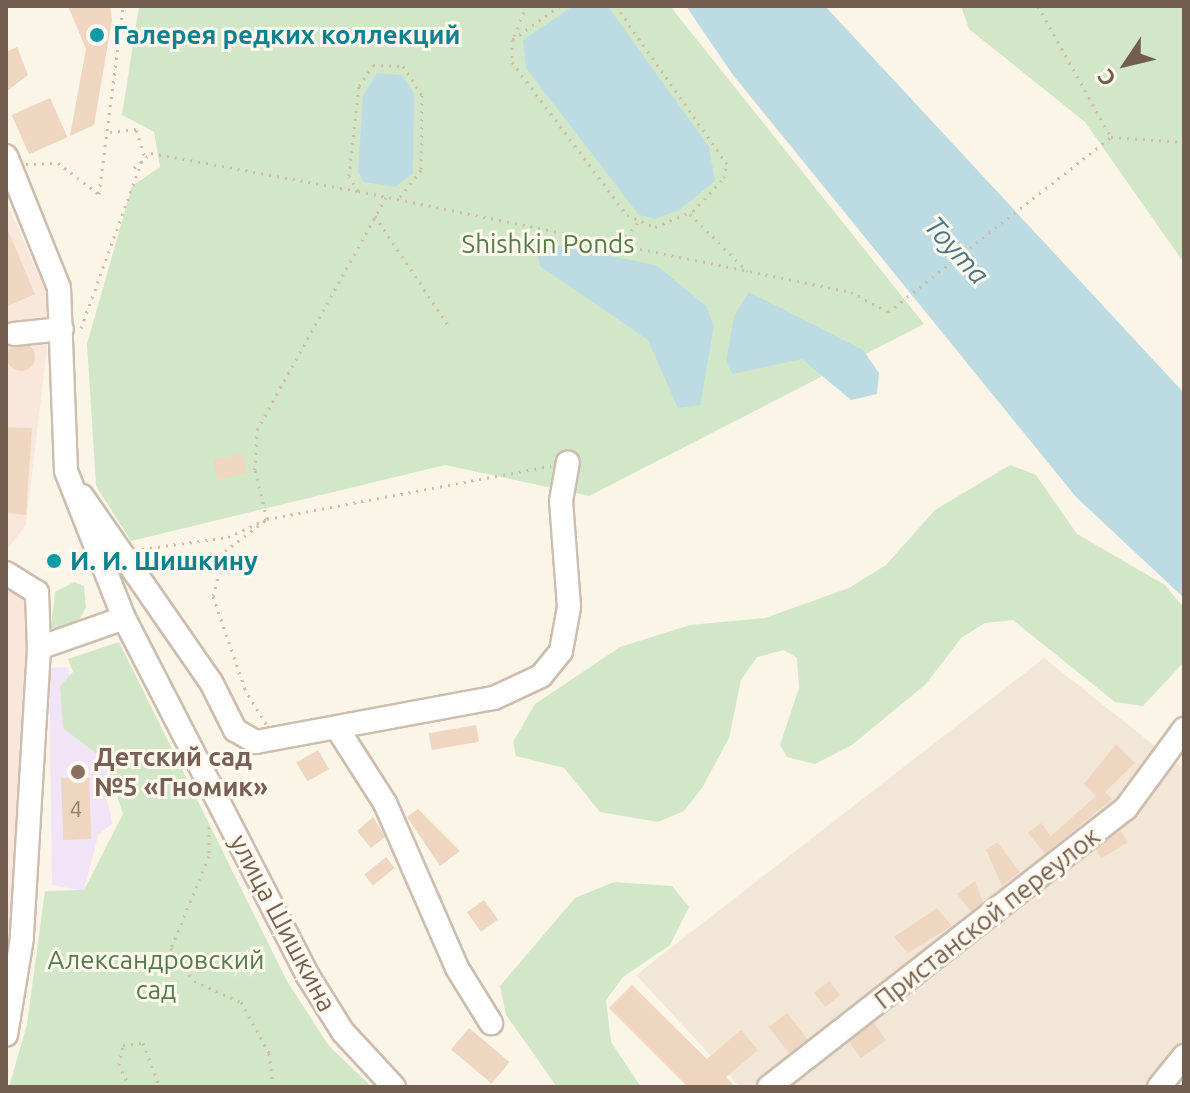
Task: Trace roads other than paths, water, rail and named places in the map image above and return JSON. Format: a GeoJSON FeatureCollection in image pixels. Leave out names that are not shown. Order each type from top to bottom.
{"type":"FeatureCollection","features":[{"type":"Feature","properties":{"kind":"street","name":"улица Шишкина"},"geometry":{"type":"LineString","coordinates":[[8,160],[12,191],[59,288],[70,332],[62,450],[71,489],[124,618],[308,976],[343,1032],[394,1087]]}},
{"type":"Feature","properties":{"kind":"street"},"geometry":{"type":"LineString","coordinates":[[14,334],[70,332]]}},
{"type":"Feature","properties":{"kind":"street"},"geometry":{"type":"LineString","coordinates":[[71,489],[122,552],[211,682],[235,730],[247,740],[270,739],[494,698],[541,676],[561,651],[569,607],[561,501],[568,463]]}},
{"type":"Feature","properties":{"kind":"street"},"geometry":{"type":"LineString","coordinates":[[6,573],[37,592],[39,648],[22,938],[6,1035]]}},
{"type":"Feature","properties":{"kind":"street"},"geometry":{"type":"LineString","coordinates":[[39,648],[124,618]]}},
{"type":"Feature","properties":{"kind":"street"},"geometry":{"type":"LineString","coordinates":[[337,728],[385,803],[457,968],[491,1023]]}},
{"type":"Feature","properties":{"kind":"street","name":"Пристанской переулок"},"geometry":{"type":"LineString","coordinates":[[769,1087],[1126,808],[1184,729]]}},
{"type":"Feature","properties":{"kind":"street"},"geometry":{"type":"LineString","coordinates":[[1159,1087],[1184,1056]]}},
{"type":"Feature","properties":{"kind":"water"},"geometry":{"type":"Polygon","coordinates":[[[573,6],[609,8],[709,147],[715,181],[679,210],[655,219],[639,215],[526,68],[523,40],[573,6]]]}},
{"type":"Feature","properties":{"kind":"water","name":"Toyma"},"geometry":{"type":"Polygon","coordinates":[[[686,6],[825,6],[1184,393],[1184,598],[1076,497],[733,75],[686,6]]]}},
{"type":"Feature","properties":{"kind":"water"},"geometry":{"type":"Polygon","coordinates":[[[377,73],[402,75],[414,94],[413,173],[395,187],[364,182],[358,172],[363,96],[377,73]]]}},
{"type":"Feature","properties":{"kind":"water"},"geometry":{"type":"Polygon","coordinates":[[[558,246],[656,265],[706,306],[714,326],[700,405],[678,408],[648,340],[540,266],[537,252],[558,246]]]}},
{"type":"Feature","properties":{"kind":"water"},"geometry":{"type":"Polygon","coordinates":[[[749,292],[863,350],[879,373],[877,394],[851,400],[802,359],[732,374],[726,361],[734,316],[749,292]]]}},
{"type":"Feature","properties":{"kind":"place","name":"Галерея редких коллекций"},"geometry":{"type":"Point","coordinates":[97,35]}},
{"type":"Feature","properties":{"kind":"place","name":"И. И. Шишкину"},"geometry":{"type":"Point","coordinates":[54,561]}},
{"type":"Feature","properties":{"kind":"place","name":"Детский сад №5 «Гномик»"},"geometry":{"type":"Point","coordinates":[78,772]}},
{"type":"Feature","properties":{"kind":"park label","name":"Shishkin Ponds"},"geometry":{"type":"Point","coordinates":[548,244]}},
{"type":"Feature","properties":{"kind":"park label","name":"Александровский сад"},"geometry":{"type":"Point","coordinates":[156,975]}}]}
